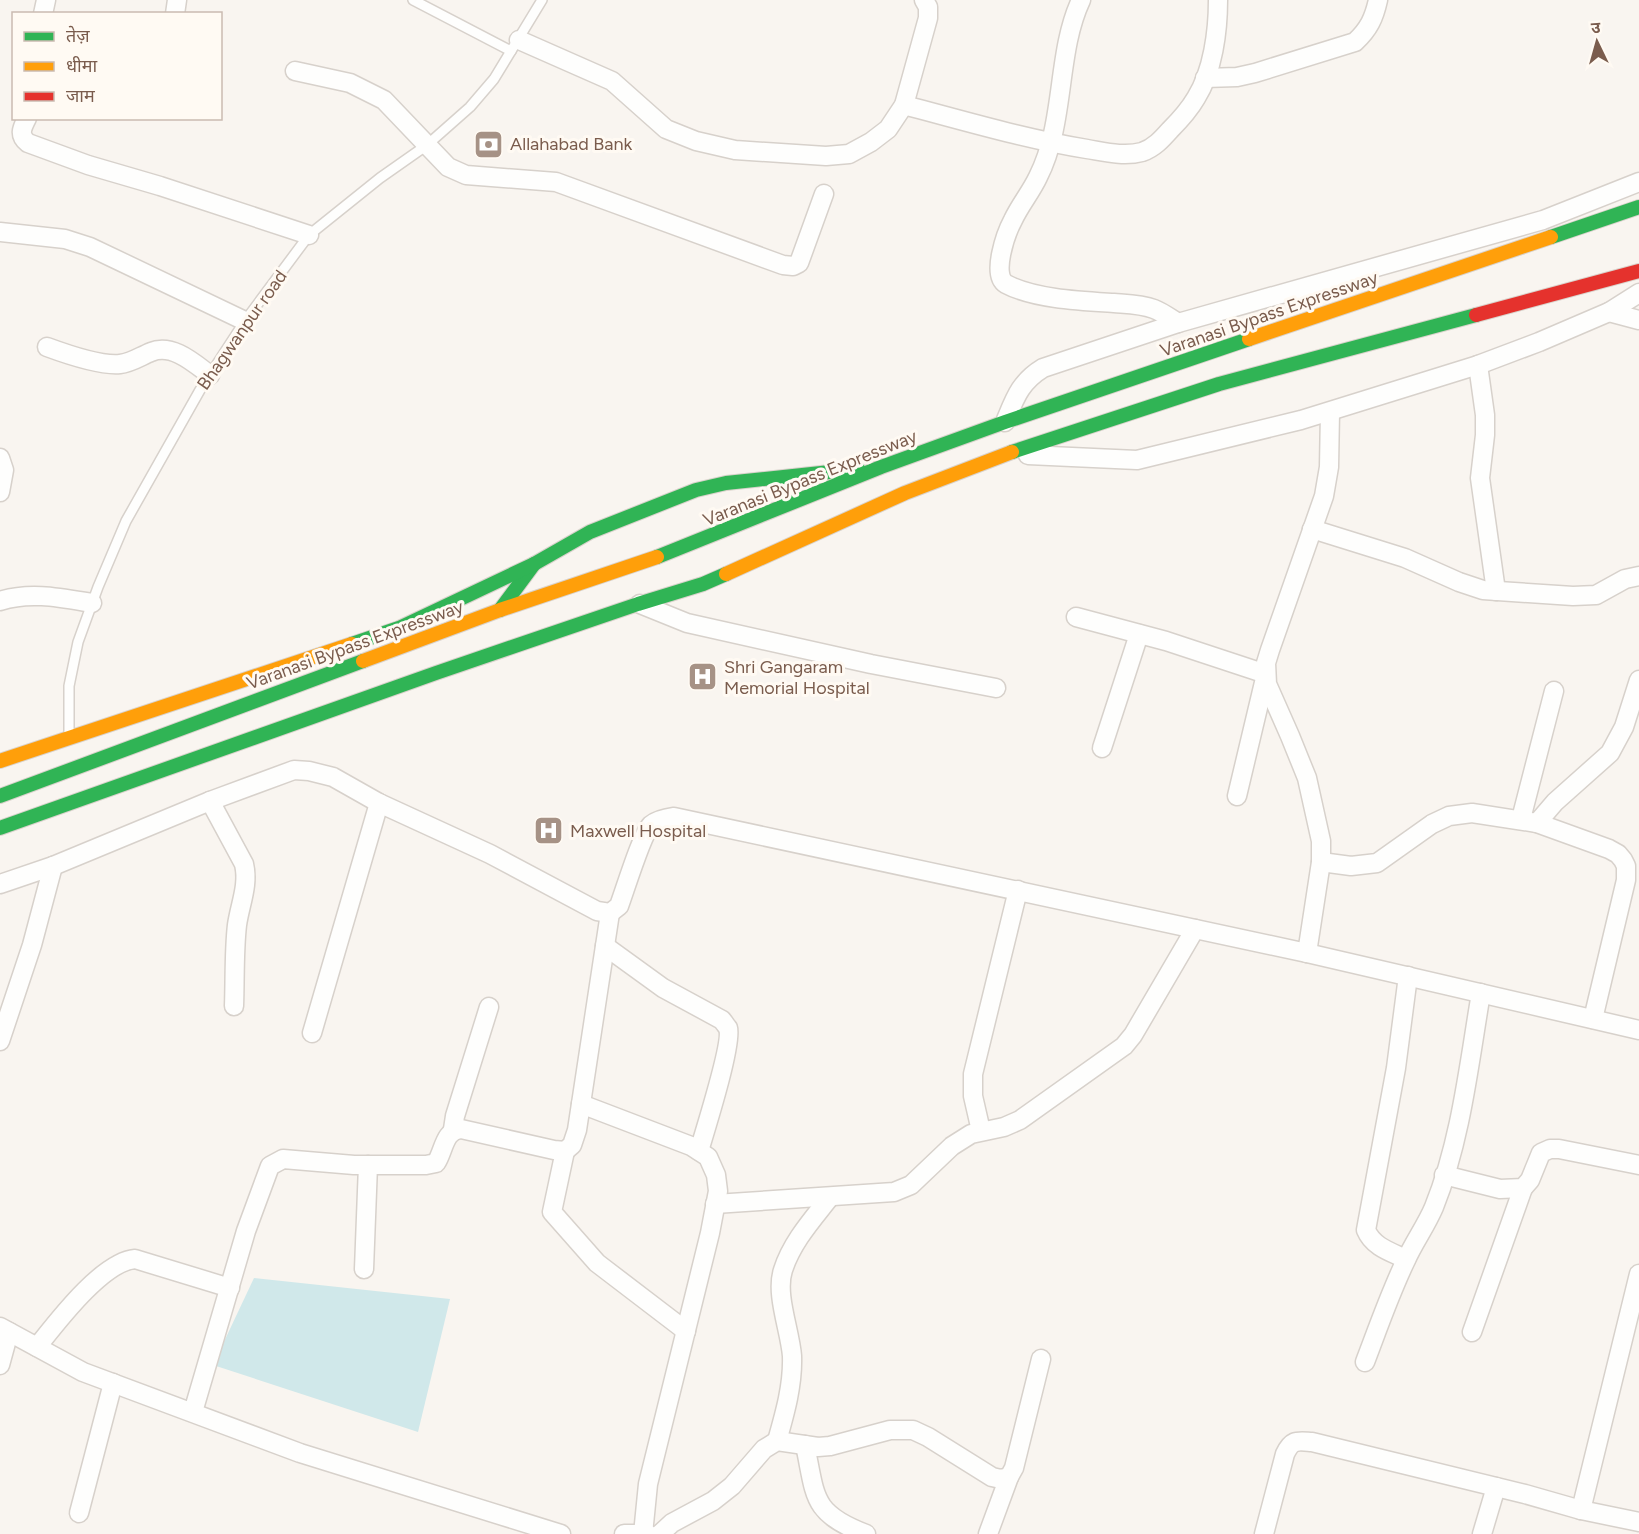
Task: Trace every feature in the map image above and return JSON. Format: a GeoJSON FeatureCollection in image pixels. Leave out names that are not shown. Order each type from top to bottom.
{"type":"FeatureCollection","features":[{"type":"Feature","properties":{"kind":"main road","name":"Varanasi Bypass Expressway"},"geometry":{"type":"LineString","coordinates":[[0,796],[500,610],[680,549],[881,467],[1005,422],[1639,207]]}},
{"type":"Feature","properties":{"kind":"main road"},"geometry":{"type":"LineString","coordinates":[[0,828],[436,673],[703,584],[905,493],[1006,454],[1219,384],[1639,270]]}},
{"type":"Feature","properties":{"kind":"main road"},"geometry":{"type":"LineString","coordinates":[[0,761],[399,628],[534,564],[590,532],[696,490],[726,483],[881,467]]}},
{"type":"Feature","properties":{"kind":"main road"},"geometry":{"type":"LineString","coordinates":[[500,610],[534,564]]}},
{"type":"Feature","properties":{"kind":"street"},"geometry":{"type":"LineString","coordinates":[[515,46],[612,81],[666,129],[696,141],[735,150],[826,156],[849,154],[888,129],[904,105],[928,18],[928,8],[924,0]]}},
{"type":"Feature","properties":{"kind":"street"},"geometry":{"type":"LineString","coordinates":[[1081,0],[1069,42],[1052,143],[1038,177],[1012,221],[999,264],[999,275],[1004,283],[1035,293],[1072,300],[1140,305],[1156,309],[1178,323]]}},
{"type":"Feature","properties":{"kind":"street"},"geometry":{"type":"LineString","coordinates":[[904,105],[1052,143],[1121,154],[1141,153],[1153,147],[1188,111],[1198,96],[1212,51],[1218,0]]}},
{"type":"Feature","properties":{"kind":"street"},"geometry":{"type":"LineString","coordinates":[[1205,78],[1237,77],[1255,73],[1355,42],[1366,32],[1373,20],[1378,0]]}},
{"type":"Feature","properties":{"kind":"street"},"geometry":{"type":"LineString","coordinates":[[295,71],[350,83],[384,100],[448,167],[466,175],[556,182],[783,265],[793,266],[799,263],[824,194]]}},
{"type":"Feature","properties":{"kind":"street"},"geometry":{"type":"LineString","coordinates":[[26,120],[21,134],[28,143],[88,165],[160,186],[309,236]]}},
{"type":"Feature","properties":{"kind":"street"},"geometry":{"type":"LineString","coordinates":[[1005,422],[1018,390],[1030,376],[1044,368],[1178,323],[1543,220],[1639,182]]}},
{"type":"Feature","properties":{"kind":"street"},"geometry":{"type":"LineString","coordinates":[[0,232],[65,238],[90,247],[245,321]]}},
{"type":"Feature","properties":{"kind":"street"},"geometry":{"type":"LineString","coordinates":[[1006,454],[1137,460],[1301,420],[1478,365],[1609,312],[1639,293]]}},
{"type":"Feature","properties":{"kind":"street"},"geometry":{"type":"LineString","coordinates":[[1609,312],[1639,320]]}},
{"type":"Feature","properties":{"kind":"street"},"geometry":{"type":"LineString","coordinates":[[47,347],[118,364],[132,361],[153,351],[170,351],[187,358],[210,375]]}},
{"type":"Feature","properties":{"kind":"street"},"geometry":{"type":"LineString","coordinates":[[1478,365],[1485,415],[1480,478],[1496,591]]}},
{"type":"Feature","properties":{"kind":"street"},"geometry":{"type":"LineString","coordinates":[[1238,796],[1270,650],[1324,496],[1329,467],[1330,412]]}},
{"type":"Feature","properties":{"kind":"street"},"geometry":{"type":"LineString","coordinates":[[0,458],[4,470],[0,492]]}},
{"type":"Feature","properties":{"kind":"street"},"geometry":{"type":"LineString","coordinates":[[1312,529],[1405,558],[1483,590],[1573,596],[1596,595],[1625,579],[1639,576]]}},
{"type":"Feature","properties":{"kind":"street"},"geometry":{"type":"LineString","coordinates":[[0,601],[38,596],[92,603]]}},
{"type":"Feature","properties":{"kind":"street"},"geometry":{"type":"LineString","coordinates":[[638,604],[687,623],[871,664],[996,688]]}},
{"type":"Feature","properties":{"kind":"street"},"geometry":{"type":"LineString","coordinates":[[1076,617],[1139,634],[1266,674]]}},
{"type":"Feature","properties":{"kind":"street"},"geometry":{"type":"LineString","coordinates":[[1102,748],[1139,634]]}},
{"type":"Feature","properties":{"kind":"street"},"geometry":{"type":"LineString","coordinates":[[1266,674],[1267,684],[1306,778],[1321,841],[1321,862],[1307,953]]}},
{"type":"Feature","properties":{"kind":"street"},"geometry":{"type":"LineString","coordinates":[[1529,821],[1555,802],[1610,753],[1624,727],[1639,680]]}},
{"type":"Feature","properties":{"kind":"street"},"geometry":{"type":"LineString","coordinates":[[1529,821],[1554,691]]}},
{"type":"Feature","properties":{"kind":"street"},"geometry":{"type":"LineString","coordinates":[[0,884],[53,866],[210,801],[294,770],[333,777],[379,803],[490,854],[597,911],[610,913]]}},
{"type":"Feature","properties":{"kind":"street"},"geometry":{"type":"LineString","coordinates":[[210,801],[244,864],[246,872],[236,932],[234,1005]]}},
{"type":"Feature","properties":{"kind":"street"},"geometry":{"type":"LineString","coordinates":[[312,1033],[379,803]]}},
{"type":"Feature","properties":{"kind":"street"},"geometry":{"type":"LineString","coordinates":[[1321,862],[1351,866],[1377,864],[1432,824],[1460,814],[1472,813],[1529,821],[1618,854],[1626,866],[1626,880],[1593,1019]]}},
{"type":"Feature","properties":{"kind":"street"},"geometry":{"type":"LineString","coordinates":[[686,1331],[597,1263],[552,1212],[566,1151],[572,1145],[581,1104],[610,913],[619,906],[651,825],[662,819],[674,817],[1018,890],[1307,953],[1639,1030]]}},
{"type":"Feature","properties":{"kind":"street"},"geometry":{"type":"LineString","coordinates":[[0,1041],[32,945],[53,866]]}},
{"type":"Feature","properties":{"kind":"street"},"geometry":{"type":"LineString","coordinates":[[981,1131],[973,1096],[973,1074],[1018,890]]}},
{"type":"Feature","properties":{"kind":"street"},"geometry":{"type":"LineString","coordinates":[[715,1204],[894,1192],[911,1185],[952,1146],[971,1134],[1004,1127],[1020,1120],[1125,1046],[1134,1035],[1195,929]]}},
{"type":"Feature","properties":{"kind":"street"},"geometry":{"type":"LineString","coordinates":[[605,946],[663,988],[722,1020],[728,1027],[724,1059],[699,1151]]}},
{"type":"Feature","properties":{"kind":"street"},"geometry":{"type":"LineString","coordinates":[[1406,1259],[1377,1245],[1369,1238],[1366,1230],[1396,1068],[1408,976]]}},
{"type":"Feature","properties":{"kind":"street"},"geometry":{"type":"LineString","coordinates":[[1365,1362],[1406,1259],[1429,1217],[1444,1175],[1459,1118],[1481,993]]}},
{"type":"Feature","properties":{"kind":"street"},"geometry":{"type":"LineString","coordinates":[[193,1412],[246,1231],[270,1166],[283,1159],[368,1165],[426,1166],[436,1163],[453,1129],[489,1007]]}},
{"type":"Feature","properties":{"kind":"street"},"geometry":{"type":"LineString","coordinates":[[581,1104],[691,1146],[708,1157],[716,1175],[718,1191],[710,1233],[648,1485],[649,1534]]}},
{"type":"Feature","properties":{"kind":"street"},"geometry":{"type":"LineString","coordinates":[[453,1129],[566,1151]]}},
{"type":"Feature","properties":{"kind":"street"},"geometry":{"type":"LineString","coordinates":[[1472,1332],[1523,1188],[1530,1180],[1541,1153],[1550,1149],[1558,1149],[1639,1165]]}},
{"type":"Feature","properties":{"kind":"street"},"geometry":{"type":"LineString","coordinates":[[364,1269],[368,1165]]}},
{"type":"Feature","properties":{"kind":"street"},"geometry":{"type":"LineString","coordinates":[[1444,1175],[1500,1189],[1523,1188]]}},
{"type":"Feature","properties":{"kind":"street"},"geometry":{"type":"LineString","coordinates":[[777,1441],[789,1395],[792,1366],[783,1304],[782,1271],[795,1242],[830,1197]]}},
{"type":"Feature","properties":{"kind":"street"},"geometry":{"type":"LineString","coordinates":[[37,1347],[78,1297],[115,1266],[126,1260],[135,1259],[230,1287]]}},
{"type":"Feature","properties":{"kind":"street"},"geometry":{"type":"LineString","coordinates":[[1581,1510],[1632,1336],[1639,1274]]}},
{"type":"Feature","properties":{"kind":"street"},"geometry":{"type":"LineString","coordinates":[[0,1365],[5,1329],[82,1372],[300,1454],[561,1534]]}},
{"type":"Feature","properties":{"kind":"street"},"geometry":{"type":"LineString","coordinates":[[988,1534],[1014,1468],[1041,1359]]}},
{"type":"Feature","properties":{"kind":"street"},"geometry":{"type":"LineString","coordinates":[[79,1513],[113,1383]]}},
{"type":"Feature","properties":{"kind":"street"},"geometry":{"type":"LineString","coordinates":[[624,1534],[649,1534],[712,1501],[732,1486],[764,1449],[777,1441],[830,1446],[890,1430],[913,1430],[992,1477],[1001,1479],[1009,1477]]}},
{"type":"Feature","properties":{"kind":"street"},"geometry":{"type":"LineString","coordinates":[[1264,1534],[1285,1454],[1289,1445],[1297,1441],[1312,1442],[1581,1510],[1639,1522]]}},
{"type":"Feature","properties":{"kind":"street"},"geometry":{"type":"LineString","coordinates":[[805,1445],[819,1504],[847,1527],[866,1534]]}},
{"type":"Feature","properties":{"kind":"street"},"geometry":{"type":"LineString","coordinates":[[1482,1534],[1496,1487]]}},
{"type":"Feature","properties":{"kind":"lane"},"geometry":{"type":"LineString","coordinates":[[412,0],[515,46]]}},
{"type":"Feature","properties":{"kind":"lane","name":"Bhagwanpur road"},"geometry":{"type":"LineString","coordinates":[[69,739],[69,686],[78,642],[92,603],[126,521],[210,375],[245,321],[309,236],[380,178],[427,145],[470,107],[494,79],[542,0]]}},
{"type":"Feature","properties":{"kind":"water"},"geometry":{"type":"Polygon","coordinates":[[[254,1278],[450,1299],[418,1432],[213,1365],[254,1278]]]}},
{"type":"Feature","properties":{"kind":"traffic: fast"},"geometry":{"type":"LineString","coordinates":[[1551,237],[1639,207]]}},
{"type":"Feature","properties":{"kind":"traffic: fast"},"geometry":{"type":"LineString","coordinates":[[1012,452],[1219,384],[1476,315]]}},
{"type":"Feature","properties":{"kind":"traffic: fast"},"geometry":{"type":"LineString","coordinates":[[657,557],[881,467],[1249,339]]}},
{"type":"Feature","properties":{"kind":"traffic: fast"},"geometry":{"type":"LineString","coordinates":[[352,644],[399,628],[534,564],[590,532],[696,490],[726,483],[858,469]]}},
{"type":"Feature","properties":{"kind":"traffic: fast"},"geometry":{"type":"LineString","coordinates":[[500,610],[534,564]]}},
{"type":"Feature","properties":{"kind":"traffic: fast"},"geometry":{"type":"LineString","coordinates":[[0,828],[436,673],[703,584],[726,574]]}},
{"type":"Feature","properties":{"kind":"traffic: fast"},"geometry":{"type":"LineString","coordinates":[[0,796],[363,661]]}},
{"type":"Feature","properties":{"kind":"traffic: slow"},"geometry":{"type":"LineString","coordinates":[[1249,339],[1551,237]]}},
{"type":"Feature","properties":{"kind":"traffic: slow"},"geometry":{"type":"LineString","coordinates":[[726,574],[905,493],[1012,452]]}},
{"type":"Feature","properties":{"kind":"traffic: slow"},"geometry":{"type":"LineString","coordinates":[[363,661],[500,610],[657,557]]}},
{"type":"Feature","properties":{"kind":"traffic: slow"},"geometry":{"type":"LineString","coordinates":[[0,761],[352,644]]}},
{"type":"Feature","properties":{"kind":"traffic: jam"},"geometry":{"type":"LineString","coordinates":[[1476,315],[1639,271]]}},
{"type":"Feature","properties":{"kind":"place","name":"Allahabad Bank"},"geometry":{"type":"Point","coordinates":[489,144]}},
{"type":"Feature","properties":{"kind":"place","name":"Shri Gangaram Memorial Hospital"},"geometry":{"type":"Point","coordinates":[703,677]}},
{"type":"Feature","properties":{"kind":"place","name":"Maxwell Hospital"},"geometry":{"type":"Point","coordinates":[549,831]}}]}
